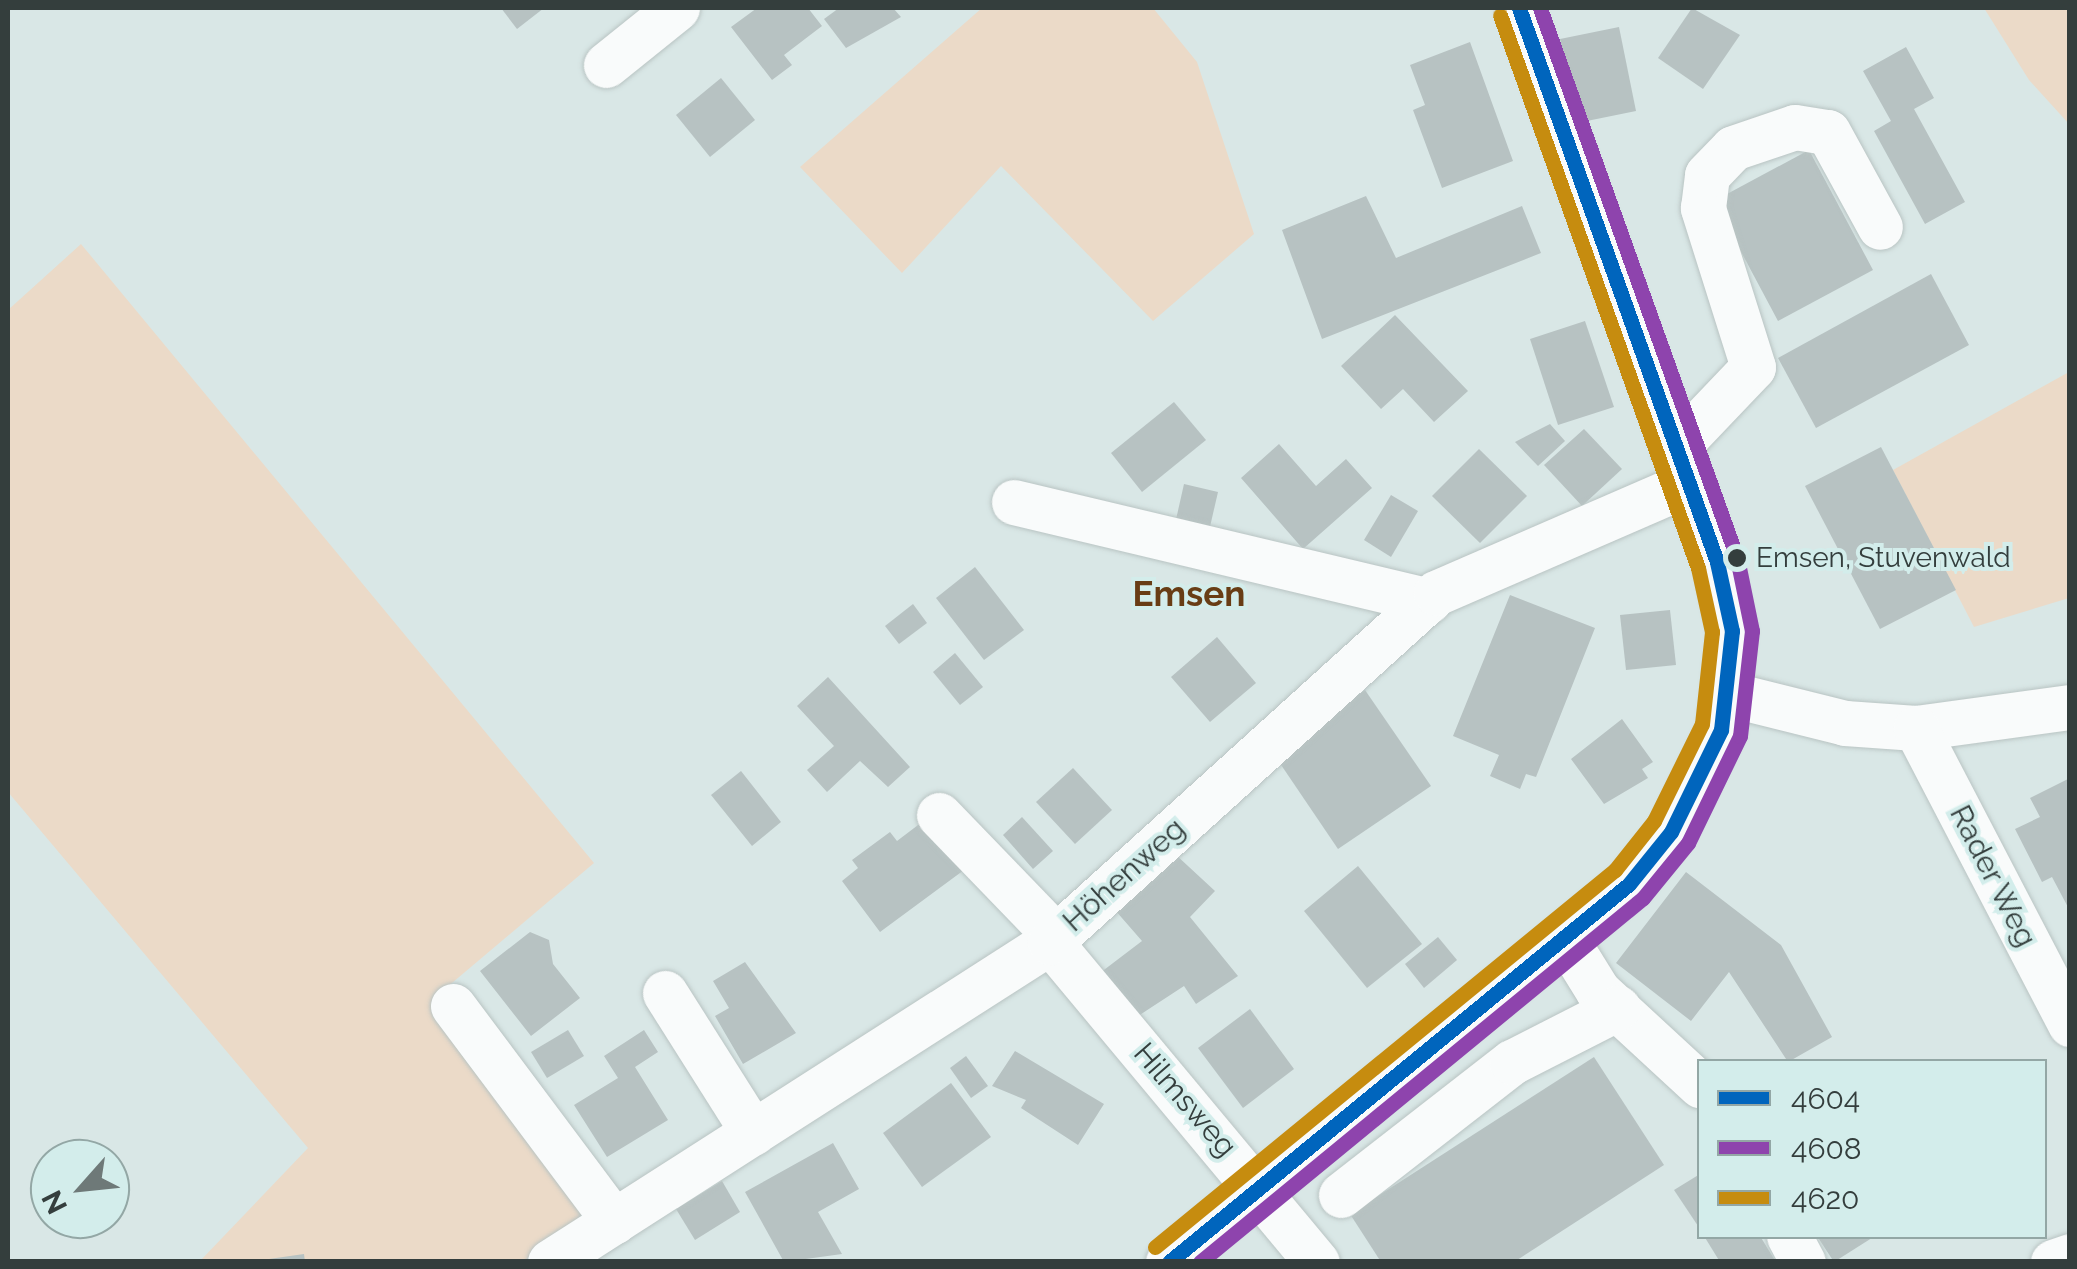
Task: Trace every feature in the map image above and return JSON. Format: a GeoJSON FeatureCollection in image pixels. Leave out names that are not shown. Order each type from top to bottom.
{"type":"FeatureCollection","features":[{"type":"Feature","properties":{"kind":"street"},"geometry":{"type":"LineString","coordinates":[[606,65],[677,8]]}},
{"type":"Feature","properties":{"kind":"street"},"geometry":{"type":"LineString","coordinates":[[1168,1262],[1567,941],[1670,832],[1706,770],[1729,694],[1732,631],[1681,466],[1520,8]]}},
{"type":"Feature","properties":{"kind":"street"},"geometry":{"type":"LineString","coordinates":[[1681,466],[1754,367],[1703,208],[1707,175],[1733,148],[1795,126],[1828,132],[1880,227]]}},
{"type":"Feature","properties":{"kind":"street","name":"Höhenweg"},"geometry":{"type":"LineString","coordinates":[[550,1262],[1053,939],[1428,601],[1681,466]]}},
{"type":"Feature","properties":{"kind":"street"},"geometry":{"type":"LineString","coordinates":[[1014,502],[1428,601]]}},
{"type":"Feature","properties":{"kind":"street"},"geometry":{"type":"LineString","coordinates":[[1729,694],[1845,724],[1916,728],[2070,707]]}},
{"type":"Feature","properties":{"kind":"street","name":"Rader Weg"},"geometry":{"type":"LineString","coordinates":[[1916,728],[2070,1024]]}},
{"type":"Feature","properties":{"kind":"street","name":"Hilmsweg"},"geometry":{"type":"LineString","coordinates":[[939,815],[1053,939],[1317,1262]]}},
{"type":"Feature","properties":{"kind":"street"},"geometry":{"type":"LineString","coordinates":[[1567,941],[1618,1008],[1697,1083]]}},
{"type":"Feature","properties":{"kind":"street"},"geometry":{"type":"LineString","coordinates":[[665,993],[754,1132]]}},
{"type":"Feature","properties":{"kind":"street"},"geometry":{"type":"LineString","coordinates":[[453,1006],[614,1221]]}},
{"type":"Feature","properties":{"kind":"street"},"geometry":{"type":"LineString","coordinates":[[1341,1195],[1512,1062],[1618,1008]]}},
{"type":"Feature","properties":{"kind":"street"},"geometry":{"type":"LineString","coordinates":[[1791,1239],[1804,1262]]}},
{"type":"Feature","properties":{"kind":"street"},"geometry":{"type":"LineString","coordinates":[[2053,1262],[2070,1256]]}},
{"type":"Feature","properties":{"kind":"shaded area"},"geometry":{"type":"Polygon","coordinates":[[[982,8],[1153,8],[1197,62],[1254,234],[1153,321],[1001,166],[902,273],[800,167],[982,8]]]}},
{"type":"Feature","properties":{"kind":"shaded area"},"geometry":{"type":"Polygon","coordinates":[[[1984,8],[2069,8],[2069,124],[2029,80],[1984,8]]]}},
{"type":"Feature","properties":{"kind":"shaded area"},"geometry":{"type":"Polygon","coordinates":[[[81,244],[594,863],[433,999],[588,1220],[523,1261],[200,1261],[308,1148],[8,792],[8,310],[81,244]]]}},
{"type":"Feature","properties":{"kind":"shaded area"},"geometry":{"type":"Polygon","coordinates":[[[2069,372],[2069,598],[1974,627],[1893,470],[2069,372]]]}},
{"type":"Feature","properties":{"kind":"building"},"geometry":{"type":"Polygon","coordinates":[[[501,8],[544,8],[517,29],[501,8]]]}},
{"type":"Feature","properties":{"kind":"building"},"geometry":{"type":"Polygon","coordinates":[[[757,8],[808,8],[822,26],[784,55],[792,65],[772,80],[731,27],[757,8]]]}},
{"type":"Feature","properties":{"kind":"building"},"geometry":{"type":"Polygon","coordinates":[[[839,8],[893,8],[901,17],[846,48],[824,19],[839,8]]]}},
{"type":"Feature","properties":{"kind":"building"},"geometry":{"type":"Polygon","coordinates":[[[1692,8],[1740,35],[1703,89],[1658,58],[1692,8]]]}},
{"type":"Feature","properties":{"kind":"building"},"geometry":{"type":"Polygon","coordinates":[[[1619,27],[1636,111],[1577,123],[1560,39],[1619,27]]]}},
{"type":"Feature","properties":{"kind":"building"},"geometry":{"type":"Polygon","coordinates":[[[1470,42],[1513,161],[1442,188],[1413,110],[1425,105],[1410,65],[1470,42]]]}},
{"type":"Feature","properties":{"kind":"building"},"geometry":{"type":"Polygon","coordinates":[[[1906,47],[1934,98],[1914,109],[1965,202],[1925,224],[1874,131],[1891,121],[1863,71],[1906,47]]]}},
{"type":"Feature","properties":{"kind":"building"},"geometry":{"type":"Polygon","coordinates":[[[721,78],[755,120],[710,157],[676,115],[721,78]]]}},
{"type":"Feature","properties":{"kind":"building"},"geometry":{"type":"Polygon","coordinates":[[[1809,150],[1873,270],[1778,321],[1714,201],[1809,150]]]}},
{"type":"Feature","properties":{"kind":"building"},"geometry":{"type":"Polygon","coordinates":[[[1366,196],[1396,258],[1522,206],[1541,253],[1322,339],[1282,230],[1366,196]]]}},
{"type":"Feature","properties":{"kind":"building"},"geometry":{"type":"Polygon","coordinates":[[[1931,274],[1969,345],[1816,428],[1778,358],[1931,274]]]}},
{"type":"Feature","properties":{"kind":"building"},"geometry":{"type":"Polygon","coordinates":[[[1395,315],[1468,391],[1434,422],[1403,389],[1381,409],[1341,366],[1395,315]]]}},
{"type":"Feature","properties":{"kind":"building"},"geometry":{"type":"Polygon","coordinates":[[[1585,321],[1614,407],[1558,425],[1530,339],[1585,321]]]}},
{"type":"Feature","properties":{"kind":"building"},"geometry":{"type":"Polygon","coordinates":[[[1174,402],[1206,440],[1142,492],[1111,453],[1174,402]]]}},
{"type":"Feature","properties":{"kind":"building"},"geometry":{"type":"Polygon","coordinates":[[[1550,424],[1565,441],[1538,466],[1515,442],[1550,424]]]}},
{"type":"Feature","properties":{"kind":"building"},"geometry":{"type":"Polygon","coordinates":[[[1584,429],[1622,469],[1582,506],[1544,465],[1584,429]]]}},
{"type":"Feature","properties":{"kind":"building"},"geometry":{"type":"Polygon","coordinates":[[[1279,444],[1316,486],[1346,459],[1372,488],[1303,549],[1241,478],[1279,444]]]}},
{"type":"Feature","properties":{"kind":"building"},"geometry":{"type":"Polygon","coordinates":[[[1881,447],[1956,590],[1880,629],[1805,486],[1881,447]]]}},
{"type":"Feature","properties":{"kind":"building"},"geometry":{"type":"Polygon","coordinates":[[[1479,449],[1527,496],[1480,543],[1432,496],[1479,449]]]}},
{"type":"Feature","properties":{"kind":"building"},"geometry":{"type":"Polygon","coordinates":[[[1184,484],[1218,492],[1209,531],[1175,524],[1184,484]]]}},
{"type":"Feature","properties":{"kind":"building"},"geometry":{"type":"Polygon","coordinates":[[[1391,495],[1418,511],[1391,557],[1364,540],[1391,495]]]}},
{"type":"Feature","properties":{"kind":"building"},"geometry":{"type":"Polygon","coordinates":[[[975,567],[1024,630],[984,660],[936,598],[975,567]]]}},
{"type":"Feature","properties":{"kind":"building"},"geometry":{"type":"Polygon","coordinates":[[[1510,595],[1595,628],[1536,777],[1526,774],[1520,789],[1490,776],[1499,755],[1453,736],[1510,595]]]}},
{"type":"Feature","properties":{"kind":"building"},"geometry":{"type":"Polygon","coordinates":[[[913,604],[927,623],[899,644],[885,626],[913,604]]]}},
{"type":"Feature","properties":{"kind":"building"},"geometry":{"type":"Polygon","coordinates":[[[1670,610],[1676,665],[1626,670],[1620,615],[1670,610]]]}},
{"type":"Feature","properties":{"kind":"building"},"geometry":{"type":"Polygon","coordinates":[[[1217,637],[1256,683],[1210,722],[1171,677],[1217,637]]]}},
{"type":"Feature","properties":{"kind":"building"},"geometry":{"type":"Polygon","coordinates":[[[955,653],[983,687],[960,705],[933,672],[955,653]]]}},
{"type":"Feature","properties":{"kind":"building"},"geometry":{"type":"Polygon","coordinates":[[[828,677],[910,767],[888,787],[860,761],[827,792],[807,770],[834,746],[797,706],[828,677]]]}},
{"type":"Feature","properties":{"kind":"building"},"geometry":{"type":"Polygon","coordinates":[[[1365,690],[1431,786],[1338,849],[1273,753],[1365,690]]]}},
{"type":"Feature","properties":{"kind":"building"},"geometry":{"type":"Polygon","coordinates":[[[1622,719],[1653,762],[1642,769],[1648,778],[1604,804],[1571,759],[1622,719]]]}},
{"type":"Feature","properties":{"kind":"building"},"geometry":{"type":"Polygon","coordinates":[[[1073,768],[1112,810],[1075,844],[1036,802],[1073,768]]]}},
{"type":"Feature","properties":{"kind":"building"},"geometry":{"type":"Polygon","coordinates":[[[741,771],[781,822],[752,846],[711,795],[741,771]]]}},
{"type":"Feature","properties":{"kind":"building"},"geometry":{"type":"Polygon","coordinates":[[[2070,778],[2070,911],[2052,877],[2042,882],[2015,829],[2040,817],[2030,798],[2070,778]]]}},
{"type":"Feature","properties":{"kind":"building"},"geometry":{"type":"Polygon","coordinates":[[[1022,817],[1053,851],[1033,869],[1003,835],[1022,817]]]}},
{"type":"Feature","properties":{"kind":"building"},"geometry":{"type":"Polygon","coordinates":[[[926,819],[964,870],[880,932],[842,881],[858,868],[852,860],[890,832],[897,841],[926,819]]]}},
{"type":"Feature","properties":{"kind":"building"},"geometry":{"type":"Polygon","coordinates":[[[1175,854],[1215,891],[1190,917],[1238,976],[1196,1004],[1184,986],[1132,1020],[1096,976],[1142,941],[1115,910],[1175,854]]]}},
{"type":"Feature","properties":{"kind":"building"},"geometry":{"type":"Polygon","coordinates":[[[1358,866],[1422,944],[1367,988],[1304,911],[1358,866]]]}},
{"type":"Feature","properties":{"kind":"building"},"geometry":{"type":"Polygon","coordinates":[[[1686,872],[1781,945],[1832,1037],[1793,1059],[1786,1059],[1729,972],[1691,1021],[1616,963],[1686,872]]]}},
{"type":"Feature","properties":{"kind":"building"},"geometry":{"type":"Polygon","coordinates":[[[530,932],[549,940],[553,964],[580,998],[531,1036],[480,971],[530,932]]]}},
{"type":"Feature","properties":{"kind":"building"},"geometry":{"type":"Polygon","coordinates":[[[1438,937],[1457,960],[1424,988],[1405,964],[1438,937]]]}},
{"type":"Feature","properties":{"kind":"building"},"geometry":{"type":"Polygon","coordinates":[[[745,962],[796,1033],[743,1064],[715,1016],[729,1008],[713,981],[745,962]]]}},
{"type":"Feature","properties":{"kind":"building"},"geometry":{"type":"Polygon","coordinates":[[[1250,1009],[1294,1069],[1243,1108],[1198,1048],[1250,1009]]]}},
{"type":"Feature","properties":{"kind":"building"},"geometry":{"type":"Polygon","coordinates":[[[568,1030],[584,1056],[547,1078],[531,1052],[568,1030]]]}},
{"type":"Feature","properties":{"kind":"building"},"geometry":{"type":"Polygon","coordinates":[[[644,1030],[658,1052],[635,1067],[668,1120],[607,1157],[574,1105],[618,1078],[604,1056],[644,1030]]]}},
{"type":"Feature","properties":{"kind":"building"},"geometry":{"type":"Polygon","coordinates":[[[1015,1051],[1104,1104],[1078,1145],[1021,1108],[1026,1100],[992,1086],[1015,1051]]]}},
{"type":"Feature","properties":{"kind":"building"},"geometry":{"type":"Polygon","coordinates":[[[966,1056],[988,1086],[971,1098],[950,1068],[966,1056]]]}},
{"type":"Feature","properties":{"kind":"building"},"geometry":{"type":"Polygon","coordinates":[[[1594,1057],[1664,1165],[1514,1262],[1381,1262],[1350,1214],[1594,1057]]]}},
{"type":"Feature","properties":{"kind":"building"},"geometry":{"type":"Polygon","coordinates":[[[951,1083],[991,1137],[922,1187],[883,1133],[951,1083]]]}},
{"type":"Feature","properties":{"kind":"building"},"geometry":{"type":"Polygon","coordinates":[[[833,1143],[859,1189],[818,1212],[842,1254],[784,1262],[745,1192],[833,1143]]]}},
{"type":"Feature","properties":{"kind":"building"},"geometry":{"type":"Polygon","coordinates":[[[1697,1176],[1697,1224],[1674,1190],[1697,1176]]]}},
{"type":"Feature","properties":{"kind":"building"},"geometry":{"type":"Polygon","coordinates":[[[722,1181],[740,1212],[695,1240],[676,1209],[722,1181]]]}},
{"type":"Feature","properties":{"kind":"building"},"geometry":{"type":"Polygon","coordinates":[[[1706,1239],[1762,1239],[1776,1262],[1720,1262],[1706,1239]]]}},
{"type":"Feature","properties":{"kind":"building"},"geometry":{"type":"Polygon","coordinates":[[[1819,1239],[1870,1239],[1834,1262],[1819,1239]]]}},
{"type":"Feature","properties":{"kind":"building"},"geometry":{"type":"Polygon","coordinates":[[[304,1254],[305,1262],[269,1262],[269,1259],[304,1254]]]}},
{"type":"Feature","properties":{"kind":"transit line","name":"4604"},"geometry":{"type":"LineString","coordinates":[[1169,1262],[1629,884],[1671,832],[1721,730],[1732,631],[1717,562],[1519,8]]}},
{"type":"Feature","properties":{"kind":"transit line","name":"4608"},"geometry":{"type":"LineString","coordinates":[[1200,1262],[1643,898],[1688,843],[1740,736],[1752,631],[1737,558],[1540,8]]}},
{"type":"Feature","properties":{"kind":"transit line","name":"4620"},"geometry":{"type":"LineString","coordinates":[[1155,1247],[1615,870],[1654,821],[1702,724],[1712,632],[1698,568],[1500,15]]}},
{"type":"Feature","properties":{"kind":"place","name":"Emsen, Stuvenwald"},"geometry":{"type":"Point","coordinates":[1737,558]}},
{"type":"Feature","properties":{"kind":"district","name":"Emsen"},"geometry":{"type":"Point","coordinates":[1189,594]}}]}
